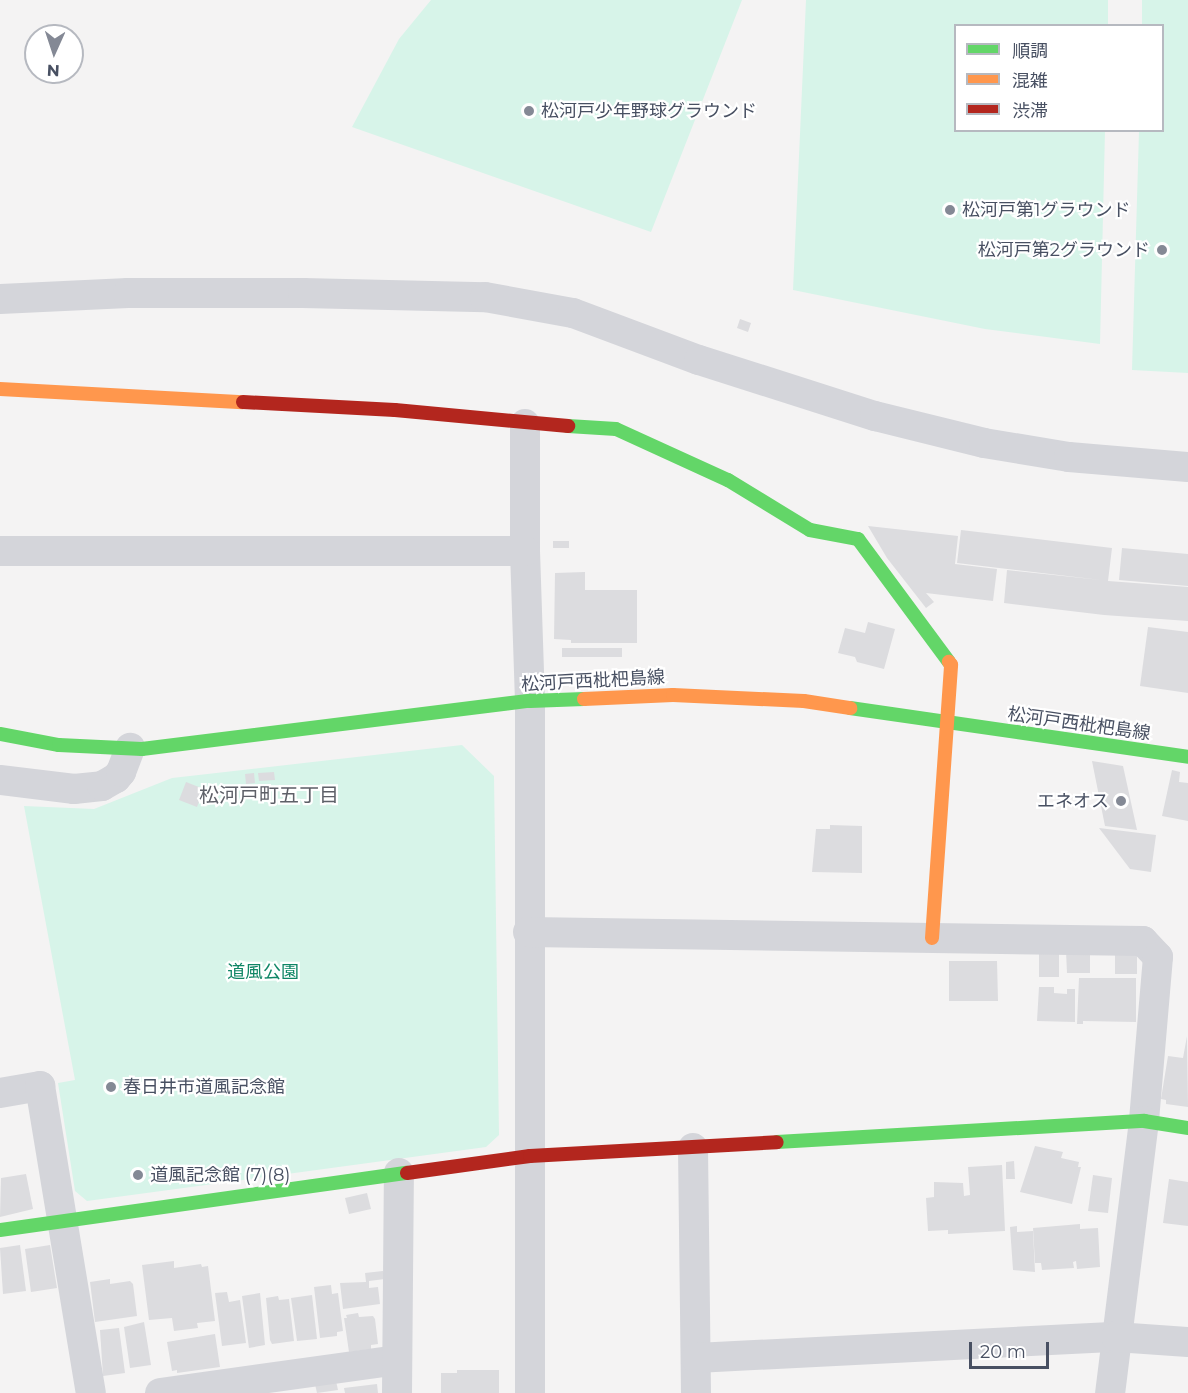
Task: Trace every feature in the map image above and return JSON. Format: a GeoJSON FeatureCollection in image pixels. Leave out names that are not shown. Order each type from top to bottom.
{"type":"FeatureCollection","features":[{"type":"Feature","properties":{"kind":"street"},"geometry":{"type":"LineString","coordinates":[[0,299],[151,293],[485,297],[573,313],[699,360],[842,405],[984,443],[1069,457],[1188,467]]}},
{"type":"Feature","properties":{"kind":"street"},"geometry":{"type":"LineString","coordinates":[[0,389],[394,410],[525,424],[616,429],[728,480],[810,530],[858,539],[951,665],[932,938]]}},
{"type":"Feature","properties":{"kind":"street"},"geometry":{"type":"LineString","coordinates":[[525,424],[525,551],[530,701],[528,932],[530,1393]]}},
{"type":"Feature","properties":{"kind":"street"},"geometry":{"type":"LineString","coordinates":[[0,551],[525,551]]}},
{"type":"Feature","properties":{"kind":"street","name":"松河戸西枇杷島線"},"geometry":{"type":"LineString","coordinates":[[0,734],[59,745],[142,749],[530,701],[673,695],[804,701],[1188,757]]}},
{"type":"Feature","properties":{"kind":"street"},"geometry":{"type":"LineString","coordinates":[[0,780],[74,789],[102,786],[116,778],[124,768],[130,748]]}},
{"type":"Feature","properties":{"kind":"street"},"geometry":{"type":"LineString","coordinates":[[528,932],[1143,941],[1158,957],[1144,1121],[1110,1393]]}},
{"type":"Feature","properties":{"kind":"street"},"geometry":{"type":"LineString","coordinates":[[0,1093],[39,1086],[91,1393]]}},
{"type":"Feature","properties":{"kind":"street"},"geometry":{"type":"LineString","coordinates":[[0,1230],[530,1156],[1144,1121],[1188,1128]]}},
{"type":"Feature","properties":{"kind":"street"},"geometry":{"type":"LineString","coordinates":[[693,1148],[696,1393]]}},
{"type":"Feature","properties":{"kind":"street"},"geometry":{"type":"LineString","coordinates":[[397,1393],[399,1173]]}},
{"type":"Feature","properties":{"kind":"street"},"geometry":{"type":"LineString","coordinates":[[696,1358],[1116,1337],[1188,1342]]}},
{"type":"Feature","properties":{"kind":"street"},"geometry":{"type":"LineString","coordinates":[[160,1393],[397,1360]]}},
{"type":"Feature","properties":{"kind":"green space","name":"松河戸少年野球グラウンド"},"geometry":{"type":"Polygon","coordinates":[[[431,0],[742,0],[651,232],[352,127],[399,39],[431,0]]]}},
{"type":"Feature","properties":{"kind":"green space","name":"松河戸第1グラウンド"},"geometry":{"type":"Polygon","coordinates":[[[806,0],[1108,0],[1108,24],[954,24],[954,132],[1105,132],[1100,344],[985,329],[793,290],[806,0]]]}},
{"type":"Feature","properties":{"kind":"green space","name":"松河戸第2グラウンド"},"geometry":{"type":"Polygon","coordinates":[[[1142,0],[1188,0],[1188,373],[1132,370],[1139,132],[1164,132],[1164,24],[1142,24],[1142,0]]]}},
{"type":"Feature","properties":{"kind":"green space","name":"道風公園"},"geometry":{"type":"Polygon","coordinates":[[[462,745],[494,776],[499,1135],[486,1147],[87,1201],[75,1191],[58,1083],[75,1080],[24,806],[94,809],[172,778],[462,745]]]}},
{"type":"Feature","properties":{"kind":"building"},"geometry":{"type":"Polygon","coordinates":[[[740,319],[751,323],[748,332],[737,328],[740,319]]]}},
{"type":"Feature","properties":{"kind":"building"},"geometry":{"type":"Polygon","coordinates":[[[868,526],[958,536],[955,564],[997,569],[993,601],[926,593],[934,602],[926,608],[887,558],[868,526]]]}},
{"type":"Feature","properties":{"kind":"building"},"geometry":{"type":"Polygon","coordinates":[[[961,530],[1112,548],[1108,581],[1188,587],[1188,621],[1104,615],[1004,603],[1007,570],[1101,580],[957,563],[961,530]]]}},
{"type":"Feature","properties":{"kind":"building"},"geometry":{"type":"Polygon","coordinates":[[[553,541],[569,541],[569,548],[553,548],[553,541]]]}},
{"type":"Feature","properties":{"kind":"building"},"geometry":{"type":"Polygon","coordinates":[[[1122,548],[1188,554],[1188,586],[1119,580],[1122,548]]]}},
{"type":"Feature","properties":{"kind":"building"},"geometry":{"type":"Polygon","coordinates":[[[585,572],[585,590],[637,590],[637,643],[571,643],[571,640],[554,639],[555,573],[585,572]]]}},
{"type":"Feature","properties":{"kind":"building"},"geometry":{"type":"Polygon","coordinates":[[[868,622],[895,629],[884,669],[857,662],[855,657],[838,653],[845,628],[865,633],[868,622]]]}},
{"type":"Feature","properties":{"kind":"building"},"geometry":{"type":"Polygon","coordinates":[[[1148,627],[1188,632],[1188,693],[1140,686],[1148,627]]]}},
{"type":"Feature","properties":{"kind":"building"},"geometry":{"type":"Polygon","coordinates":[[[562,648],[622,648],[622,657],[562,657],[562,648]]]}},
{"type":"Feature","properties":{"kind":"building"},"geometry":{"type":"Polygon","coordinates":[[[1092,761],[1123,766],[1137,830],[1105,826],[1092,761]]]}},
{"type":"Feature","properties":{"kind":"building"},"geometry":{"type":"Polygon","coordinates":[[[1172,770],[1180,772],[1179,782],[1188,783],[1188,821],[1162,816],[1172,770]]]}},
{"type":"Feature","properties":{"kind":"building"},"geometry":{"type":"Polygon","coordinates":[[[274,772],[275,780],[259,781],[258,773],[274,772]]]}},
{"type":"Feature","properties":{"kind":"building"},"geometry":{"type":"Polygon","coordinates":[[[254,773],[255,783],[246,784],[245,774],[254,773]]]}},
{"type":"Feature","properties":{"kind":"building"},"geometry":{"type":"Polygon","coordinates":[[[186,782],[204,789],[197,807],[179,800],[186,782]]]}},
{"type":"Feature","properties":{"kind":"building"},"geometry":{"type":"Polygon","coordinates":[[[830,825],[862,826],[862,873],[812,872],[816,829],[830,829],[830,825]]]}},
{"type":"Feature","properties":{"kind":"building"},"geometry":{"type":"Polygon","coordinates":[[[1099,828],[1156,835],[1151,872],[1130,869],[1099,828]]]}},
{"type":"Feature","properties":{"kind":"building"},"geometry":{"type":"Polygon","coordinates":[[[1066,951],[1090,951],[1090,973],[1067,973],[1066,951]]]}},
{"type":"Feature","properties":{"kind":"building"},"geometry":{"type":"Polygon","coordinates":[[[1115,951],[1137,951],[1137,974],[1115,974],[1115,951]]]}},
{"type":"Feature","properties":{"kind":"building"},"geometry":{"type":"Polygon","coordinates":[[[1039,953],[1059,953],[1059,977],[1039,977],[1039,953]]]}},
{"type":"Feature","properties":{"kind":"building"},"geometry":{"type":"Polygon","coordinates":[[[949,961],[997,961],[998,1001],[949,1001],[949,961]]]}},
{"type":"Feature","properties":{"kind":"building"},"geometry":{"type":"Polygon","coordinates":[[[1079,978],[1136,978],[1136,1022],[1083,1021],[1083,1024],[1077,1024],[1079,978]]]}},
{"type":"Feature","properties":{"kind":"building"},"geometry":{"type":"Polygon","coordinates":[[[1039,987],[1054,987],[1054,993],[1067,994],[1067,989],[1075,989],[1075,1022],[1037,1021],[1039,987]]]}},
{"type":"Feature","properties":{"kind":"building"},"geometry":{"type":"Polygon","coordinates":[[[1187,1036],[1188,1107],[1166,1104],[1166,1100],[1161,1099],[1168,1056],[1183,1058],[1187,1036]]]}},
{"type":"Feature","properties":{"kind":"building"},"geometry":{"type":"Polygon","coordinates":[[[1035,1146],[1063,1152],[1061,1158],[1079,1162],[1078,1167],[1081,1167],[1072,1204],[1020,1192],[1035,1146]]]}},
{"type":"Feature","properties":{"kind":"building"},"geometry":{"type":"Polygon","coordinates":[[[1014,1161],[1015,1179],[1006,1179],[1006,1162],[1014,1161]]]}},
{"type":"Feature","properties":{"kind":"building"},"geometry":{"type":"Polygon","coordinates":[[[1002,1165],[1005,1231],[948,1234],[948,1230],[928,1231],[926,1198],[934,1197],[934,1182],[963,1183],[964,1196],[970,1195],[968,1167],[1002,1165]]]}},
{"type":"Feature","properties":{"kind":"building"},"geometry":{"type":"Polygon","coordinates":[[[26,1174],[33,1209],[0,1217],[1,1178],[26,1174]]]}},
{"type":"Feature","properties":{"kind":"building"},"geometry":{"type":"Polygon","coordinates":[[[1093,1175],[1112,1178],[1108,1213],[1088,1211],[1093,1175]]]}},
{"type":"Feature","properties":{"kind":"building"},"geometry":{"type":"Polygon","coordinates":[[[1169,1179],[1188,1182],[1188,1226],[1163,1223],[1169,1179]]]}},
{"type":"Feature","properties":{"kind":"building"},"geometry":{"type":"Polygon","coordinates":[[[367,1193],[371,1209],[349,1214],[345,1198],[367,1193]]]}},
{"type":"Feature","properties":{"kind":"building"},"geometry":{"type":"Polygon","coordinates":[[[1080,1224],[1080,1229],[1098,1228],[1100,1267],[1077,1269],[1076,1261],[1073,1262],[1074,1268],[1042,1270],[1041,1263],[1035,1263],[1033,1228],[1080,1224]]]}},
{"type":"Feature","properties":{"kind":"building"},"geometry":{"type":"Polygon","coordinates":[[[1017,1226],[1017,1232],[1033,1231],[1035,1272],[1013,1270],[1010,1227],[1017,1226]]]}},
{"type":"Feature","properties":{"kind":"building"},"geometry":{"type":"Polygon","coordinates":[[[20,1245],[26,1291],[3,1294],[0,1248],[20,1245]]]}},
{"type":"Feature","properties":{"kind":"building"},"geometry":{"type":"Polygon","coordinates":[[[50,1245],[57,1288],[31,1292],[25,1249],[50,1245]]]}},
{"type":"Feature","properties":{"kind":"building"},"geometry":{"type":"Polygon","coordinates":[[[174,1261],[174,1268],[201,1264],[202,1267],[208,1266],[215,1321],[197,1323],[198,1328],[174,1331],[172,1318],[149,1320],[142,1265],[174,1261]]]}},
{"type":"Feature","properties":{"kind":"building"},"geometry":{"type":"Polygon","coordinates":[[[383,1271],[385,1279],[369,1281],[369,1288],[378,1287],[380,1304],[343,1309],[340,1283],[366,1282],[365,1273],[383,1271]]]}},
{"type":"Feature","properties":{"kind":"building"},"geometry":{"type":"Polygon","coordinates":[[[110,1279],[110,1284],[130,1281],[133,1284],[137,1316],[95,1322],[90,1282],[110,1279]]]}},
{"type":"Feature","properties":{"kind":"building"},"geometry":{"type":"Polygon","coordinates":[[[331,1285],[332,1294],[338,1293],[343,1331],[337,1332],[337,1336],[320,1338],[314,1287],[331,1285]]]}},
{"type":"Feature","properties":{"kind":"building"},"geometry":{"type":"Polygon","coordinates":[[[227,1292],[229,1302],[240,1300],[246,1343],[222,1346],[215,1293],[227,1292]]]}},
{"type":"Feature","properties":{"kind":"building"},"geometry":{"type":"Polygon","coordinates":[[[260,1293],[265,1345],[249,1348],[242,1296],[260,1293]]]}},
{"type":"Feature","properties":{"kind":"building"},"geometry":{"type":"Polygon","coordinates":[[[312,1295],[317,1339],[297,1341],[291,1298],[312,1295]]]}},
{"type":"Feature","properties":{"kind":"building"},"geometry":{"type":"Polygon","coordinates":[[[278,1296],[279,1300],[289,1299],[294,1341],[272,1344],[266,1298],[278,1296]]]}},
{"type":"Feature","properties":{"kind":"building"},"geometry":{"type":"Polygon","coordinates":[[[358,1313],[359,1317],[373,1316],[375,1319],[378,1344],[371,1345],[371,1349],[349,1352],[344,1318],[347,1318],[346,1315],[358,1313]]]}},
{"type":"Feature","properties":{"kind":"building"},"geometry":{"type":"Polygon","coordinates":[[[144,1322],[151,1365],[130,1368],[124,1327],[144,1322]]]}},
{"type":"Feature","properties":{"kind":"building"},"geometry":{"type":"Polygon","coordinates":[[[119,1328],[125,1373],[103,1376],[100,1330],[119,1328]]]}},
{"type":"Feature","properties":{"kind":"building"},"geometry":{"type":"Polygon","coordinates":[[[215,1334],[220,1367],[177,1373],[177,1370],[172,1371],[167,1342],[215,1334]]]}},
{"type":"Feature","properties":{"kind":"building"},"geometry":{"type":"Polygon","coordinates":[[[457,1370],[499,1370],[499,1393],[441,1393],[441,1373],[457,1373],[457,1370]]]}},
{"type":"Feature","properties":{"kind":"building"},"geometry":{"type":"Polygon","coordinates":[[[336,1381],[338,1390],[317,1393],[315,1384],[336,1381]]]}},
{"type":"Feature","properties":{"kind":"building"},"geometry":{"type":"Polygon","coordinates":[[[377,1384],[378,1393],[345,1393],[344,1388],[377,1384]]]}},
{"type":"Feature","properties":{"kind":"traffic: fast"},"geometry":{"type":"LineString","coordinates":[[568,426],[616,429],[728,480],[810,530],[858,539],[949,662]]}},
{"type":"Feature","properties":{"kind":"traffic: fast"},"geometry":{"type":"LineString","coordinates":[[0,734],[59,745],[142,749],[530,701],[584,699]]}},
{"type":"Feature","properties":{"kind":"traffic: fast"},"geometry":{"type":"LineString","coordinates":[[850,708],[1188,757]]}},
{"type":"Feature","properties":{"kind":"traffic: fast"},"geometry":{"type":"LineString","coordinates":[[777,1142],[1144,1121],[1188,1128]]}},
{"type":"Feature","properties":{"kind":"traffic: fast"},"geometry":{"type":"LineString","coordinates":[[0,1230],[407,1173]]}},
{"type":"Feature","properties":{"kind":"traffic: slow"},"geometry":{"type":"LineString","coordinates":[[0,389],[243,402]]}},
{"type":"Feature","properties":{"kind":"traffic: slow"},"geometry":{"type":"LineString","coordinates":[[932,938],[951,665],[949,662]]}},
{"type":"Feature","properties":{"kind":"traffic: slow"},"geometry":{"type":"LineString","coordinates":[[584,699],[673,695],[804,701],[850,708]]}},
{"type":"Feature","properties":{"kind":"traffic: jam"},"geometry":{"type":"LineString","coordinates":[[243,402],[395,410],[568,426]]}},
{"type":"Feature","properties":{"kind":"traffic: jam"},"geometry":{"type":"LineString","coordinates":[[407,1173],[530,1156],[777,1142]]}},
{"type":"Feature","properties":{"kind":"place","name":"松河戸少年野球グラウンド"},"geometry":{"type":"Point","coordinates":[529,111]}},
{"type":"Feature","properties":{"kind":"place","name":"松河戸第1グラウンド"},"geometry":{"type":"Point","coordinates":[950,210]}},
{"type":"Feature","properties":{"kind":"place","name":"松河戸第2グラウンド"},"geometry":{"type":"Point","coordinates":[1162,250]}},
{"type":"Feature","properties":{"kind":"place","name":"エネオス"},"geometry":{"type":"Point","coordinates":[1121,801]}},
{"type":"Feature","properties":{"kind":"place","name":"春日井市道風記念館"},"geometry":{"type":"Point","coordinates":[111,1087]}},
{"type":"Feature","properties":{"kind":"place","name":"道風記念館 (7)(8)"},"geometry":{"type":"Point","coordinates":[138,1175]}},
{"type":"Feature","properties":{"kind":"district","name":"松河戸町五丁目"},"geometry":{"type":"Point","coordinates":[269,795]}}]}
